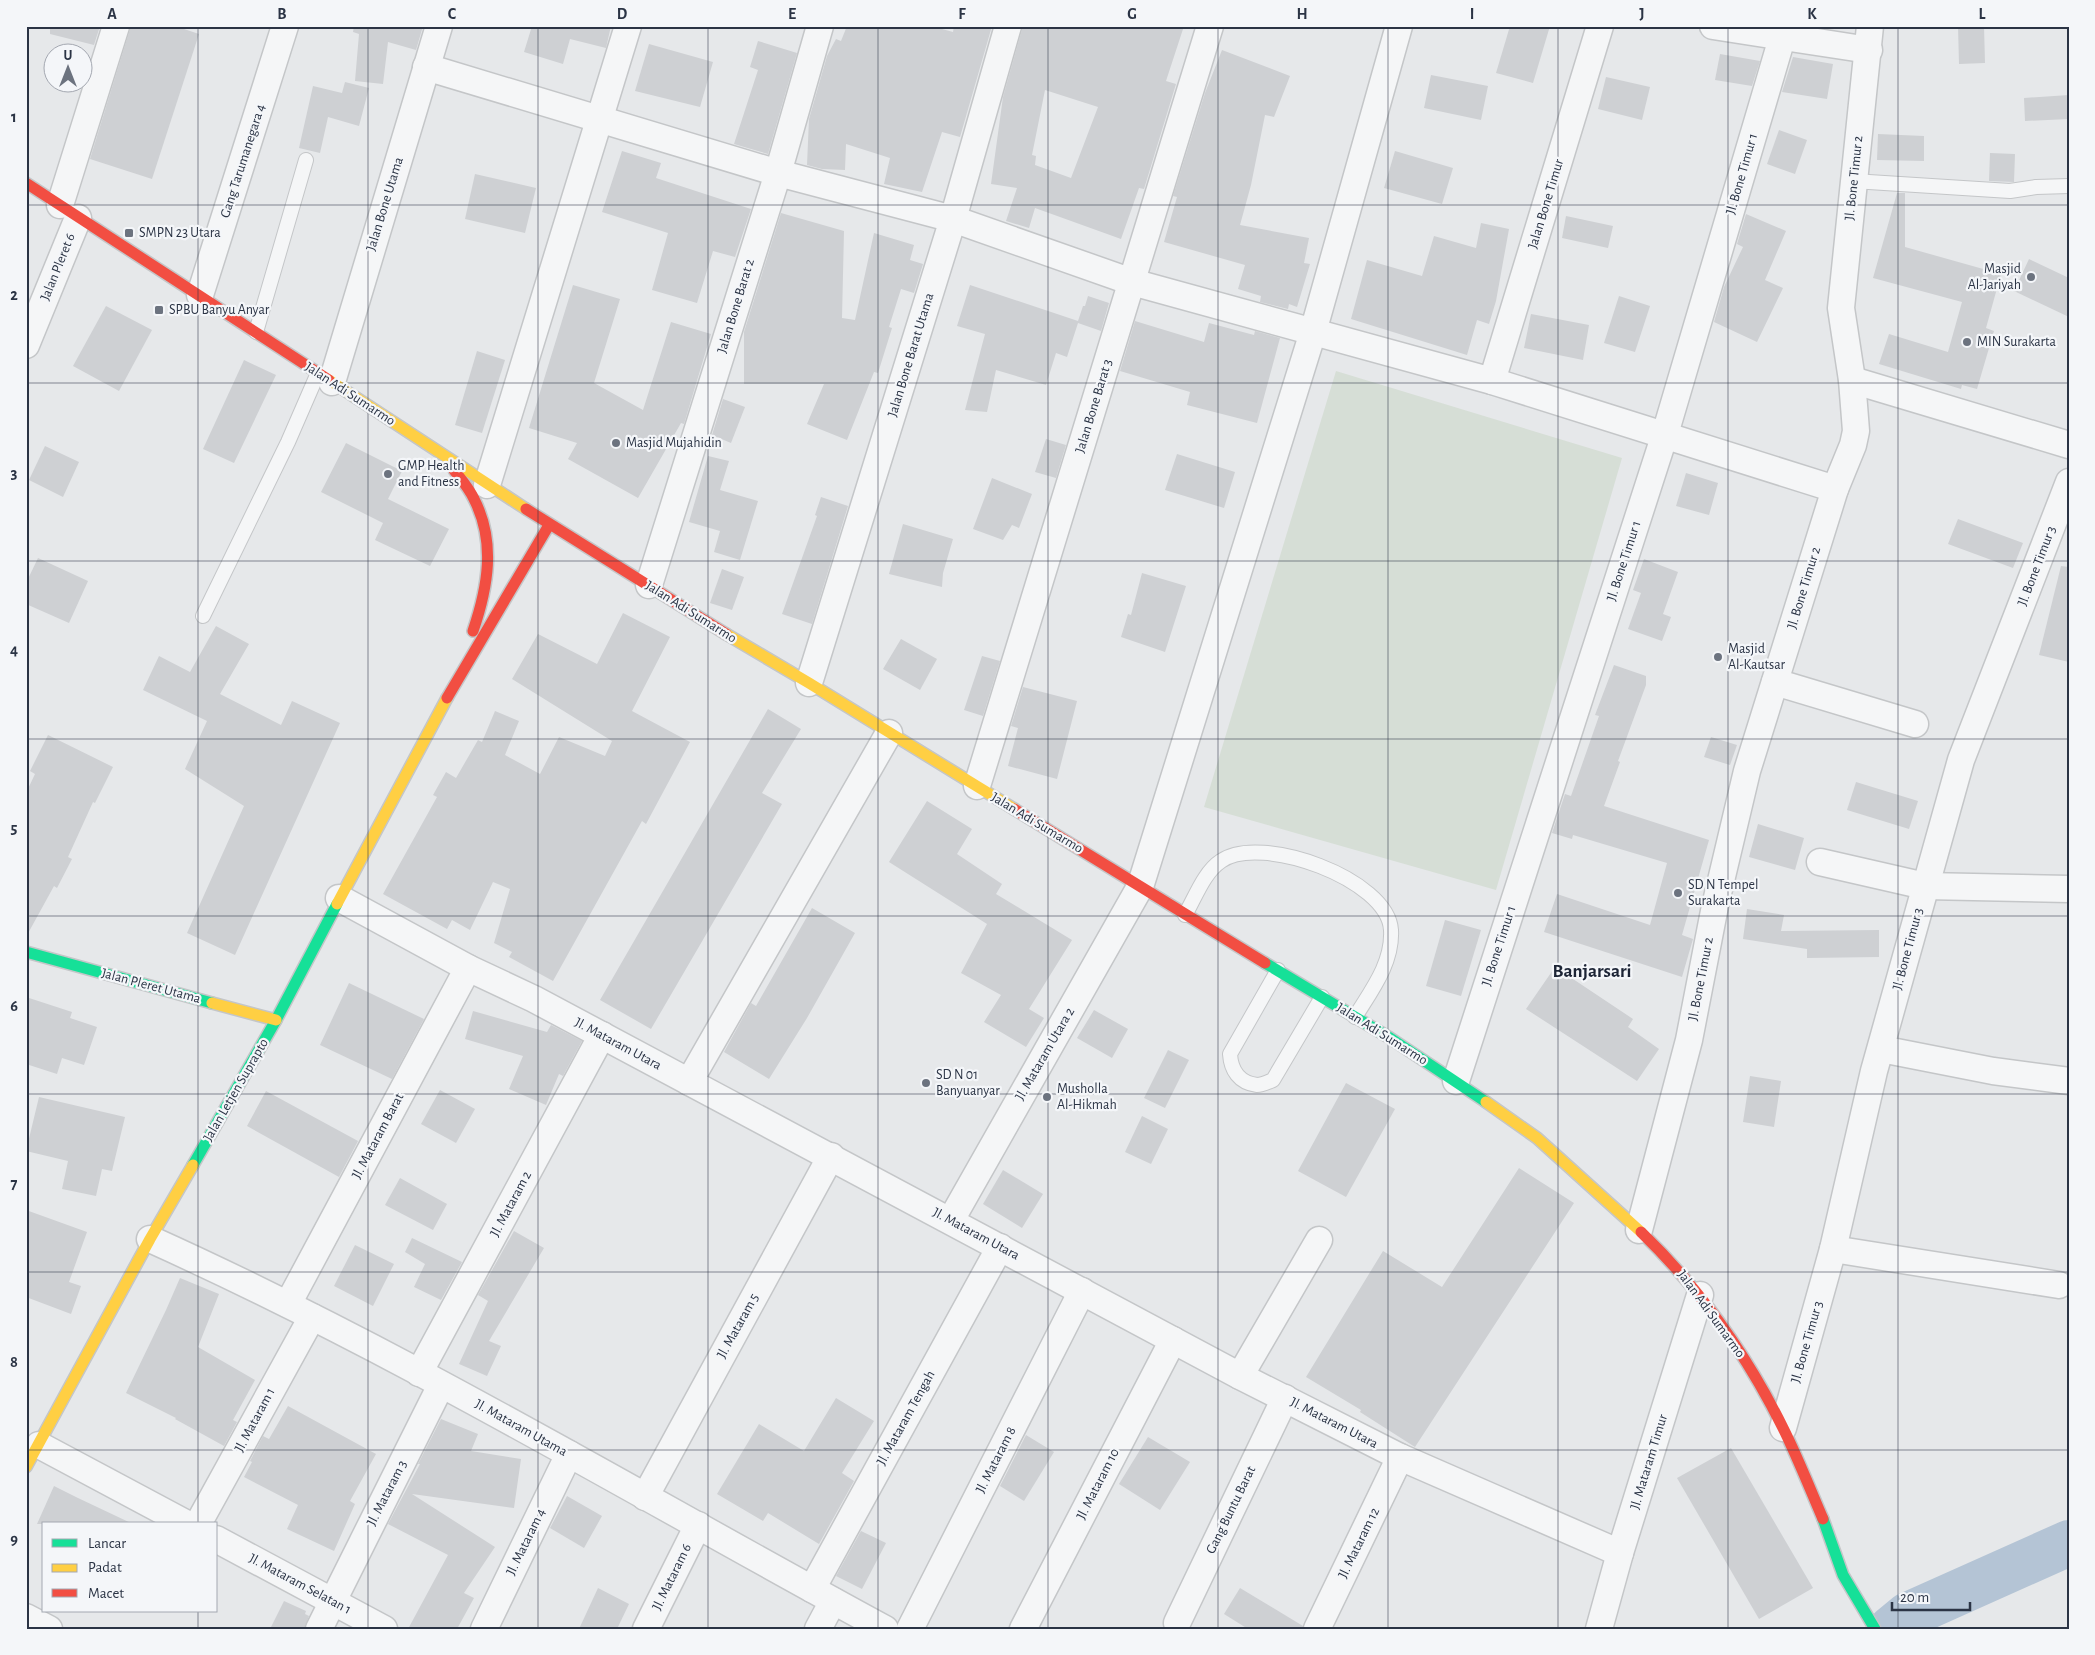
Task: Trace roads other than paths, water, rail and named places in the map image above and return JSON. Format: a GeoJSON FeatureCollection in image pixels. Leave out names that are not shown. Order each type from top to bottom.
{"type":"FeatureCollection","features":[{"type":"Feature","properties":{"kind":"main road","name":"Jalan Adi Sumarmo"},"geometry":{"type":"LineString","coordinates":[[26,183],[200,295],[487,485],[756,653],[809,683],[1355,1017],[1456,1081],[1537,1138],[1672,1262],[1700,1295],[1741,1354],[1783,1428],[1822,1519],[1843,1575],[1875,1629]]}},
{"type":"Feature","properties":{"kind":"main road"},"geometry":{"type":"LineString","coordinates":[[439,711],[484,602],[490,568],[487,536],[475,501],[446,457]]}},
{"type":"Feature","properties":{"kind":"main road"},"geometry":{"type":"LineString","coordinates":[[439,711],[549,524]]}},
{"type":"Feature","properties":{"kind":"main road","name":"Jalan Letjen Suprapto"},"geometry":{"type":"LineString","coordinates":[[30,1457],[150,1239],[276,1020],[439,711]]}},
{"type":"Feature","properties":{"kind":"main road","name":"Jalan Pleret Utama"},"geometry":{"type":"LineString","coordinates":[[26,952],[276,1020]]}},
{"type":"Feature","properties":{"kind":"street","name":"Jalan Pleret 6"},"geometry":{"type":"LineString","coordinates":[[26,345],[69,211],[116,26]]}},
{"type":"Feature","properties":{"kind":"street","name":"Gang Tarumanegara 4"},"geometry":{"type":"LineString","coordinates":[[200,295],[285,26]]}},
{"type":"Feature","properties":{"kind":"street","name":"Jalan Bone Utama"},"geometry":{"type":"LineString","coordinates":[[325,377],[439,26]]}},
{"type":"Feature","properties":{"kind":"street"},"geometry":{"type":"LineString","coordinates":[[487,485],[628,26]]}},
{"type":"Feature","properties":{"kind":"street","name":"Jalan Bone Barat 2"},"geometry":{"type":"LineString","coordinates":[[649,585],[778,173],[820,26]]}},
{"type":"Feature","properties":{"kind":"street","name":"Jalan Bone Barat Utama"},"geometry":{"type":"LineString","coordinates":[[809,683],[953,220],[1008,26]]}},
{"type":"Feature","properties":{"kind":"street","name":"Jalan Bone Barat 3"},"geometry":{"type":"LineString","coordinates":[[977,786],[1210,26]]}},
{"type":"Feature","properties":{"kind":"street","name":"Jl. Mataram Utara 2"},"geometry":{"type":"LineString","coordinates":[[951,1220],[1140,887],[1313,332],[1399,26]]}},
{"type":"Feature","properties":{"kind":"street","name":"Jalan Bone Timur"},"geometry":{"type":"LineString","coordinates":[[1492,381],[1600,26]]}},
{"type":"Feature","properties":{"kind":"street"},"geometry":{"type":"LineString","coordinates":[[1713,26],[1782,38],[1870,38]]}},
{"type":"Feature","properties":{"kind":"street","name":"Jl. Bone Timur 1"},"geometry":{"type":"LineString","coordinates":[[1456,1081],[1665,434],[1782,38]]}},
{"type":"Feature","properties":{"kind":"street","name":"Jl. Bone Timur 2"},"geometry":{"type":"LineString","coordinates":[[1639,1230],[1689,1040],[1715,906],[1747,772],[1835,489],[1854,445],[1856,432],[1852,380],[1841,308],[1853,181],[1870,38]]}},
{"type":"Feature","properties":{"kind":"street"},"geometry":{"type":"LineString","coordinates":[[426,67],[599,121],[778,173],[953,220],[1132,282],[1492,381],[1835,489]]}},
{"type":"Feature","properties":{"kind":"street"},"geometry":{"type":"LineString","coordinates":[[1852,380],[2069,445]]}},
{"type":"Feature","properties":{"kind":"street","name":"Jl. Bone Timur 3"},"geometry":{"type":"LineString","coordinates":[[1783,1428],[1833,1249],[1874,1071],[1961,760],[2069,482]]}},
{"type":"Feature","properties":{"kind":"street"},"geometry":{"type":"LineString","coordinates":[[1775,682],[1915,724]]}},
{"type":"Feature","properties":{"kind":"street"},"geometry":{"type":"LineString","coordinates":[[690,1082],[889,733]]}},
{"type":"Feature","properties":{"kind":"street"},"geometry":{"type":"LineString","coordinates":[[1820,862],[1925,886],[2069,889]]}},
{"type":"Feature","properties":{"kind":"street","name":"Jl. Mataram Utara"},"geometry":{"type":"LineString","coordinates":[[339,898],[468,968],[534,998],[1240,1376],[1400,1458],[1620,1553]]}},
{"type":"Feature","properties":{"kind":"street","name":"Jl. Mataram Barat"},"geometry":{"type":"LineString","coordinates":[[288,1304],[468,968]]}},
{"type":"Feature","properties":{"kind":"street","name":"Jl. Mataram 2"},"geometry":{"type":"LineString","coordinates":[[430,1379],[602,1035]]}},
{"type":"Feature","properties":{"kind":"street"},"geometry":{"type":"LineString","coordinates":[[1881,1049],[1993,1070],[2069,1081]]}},
{"type":"Feature","properties":{"kind":"street","name":"Jl. Mataram 5"},"geometry":{"type":"LineString","coordinates":[[645,1497],[831,1156]]}},
{"type":"Feature","properties":{"kind":"street","name":"Jl. Mataram Utama"},"geometry":{"type":"LineString","coordinates":[[150,1239],[312,1316],[569,1454],[885,1629]]}},
{"type":"Feature","properties":{"kind":"street"},"geometry":{"type":"LineString","coordinates":[[1240,1376],[1319,1240]]}},
{"type":"Feature","properties":{"kind":"street","name":"Jl. Mataram Tengah"},"geometry":{"type":"LineString","coordinates":[[818,1629],[823,1595],[1000,1247]]}},
{"type":"Feature","properties":{"kind":"street"},"geometry":{"type":"LineString","coordinates":[[1833,1249],[2059,1285]]}},
{"type":"Feature","properties":{"kind":"street","name":"Jl. Mataram 8"},"geometry":{"type":"LineString","coordinates":[[910,1629],[1082,1291]]}},
{"type":"Feature","properties":{"kind":"street","name":"Jl. Mataram Timur"},"geometry":{"type":"LineString","coordinates":[[1599,1629],[1620,1553],[1700,1295]]}},
{"type":"Feature","properties":{"kind":"street","name":"Jl. Mataram 1"},"geometry":{"type":"LineString","coordinates":[[199,1522],[312,1316]]}},
{"type":"Feature","properties":{"kind":"street","name":"Jl. Mataram 10"},"geometry":{"type":"LineString","coordinates":[[1023,1629],[1173,1340]]}},
{"type":"Feature","properties":{"kind":"street","name":"Jl. Mataram 3"},"geometry":{"type":"LineString","coordinates":[[319,1629],[430,1379]]}},
{"type":"Feature","properties":{"kind":"street","name":"Gang Buntu Barat"},"geometry":{"type":"LineString","coordinates":[[1177,1623],[1285,1398]]}},
{"type":"Feature","properties":{"kind":"street","name":"Jl. Mataram 4"},"geometry":{"type":"LineString","coordinates":[[484,1629],[569,1454]]}},
{"type":"Feature","properties":{"kind":"street"},"geometry":{"type":"LineString","coordinates":[[30,1457],[182,1522]]}},
{"type":"Feature","properties":{"kind":"street","name":"Jl. Mataram 12"},"geometry":{"type":"LineString","coordinates":[[1317,1629],[1400,1458]]}},
{"type":"Feature","properties":{"kind":"street","name":"Jl. Mataram 6"},"geometry":{"type":"LineString","coordinates":[[646,1629],[698,1525]]}},
{"type":"Feature","properties":{"kind":"street","name":"Jl. Mataram Selatan 1"},"geometry":{"type":"LineString","coordinates":[[218,1540],[384,1629]]}},
{"type":"Feature","properties":{"kind":"street"},"geometry":{"type":"LineString","coordinates":[[26,1617],[49,1629]]}},
{"type":"Feature","properties":{"kind":"lane"},"geometry":{"type":"LineString","coordinates":[[256,332],[306,160]]}},
{"type":"Feature","properties":{"kind":"lane"},"geometry":{"type":"LineString","coordinates":[[1853,181],[2010,191],[2036,187],[2069,186]]}},
{"type":"Feature","properties":{"kind":"lane"},"geometry":{"type":"LineString","coordinates":[[203,616],[288,442],[325,377]]}},
{"type":"Feature","properties":{"kind":"lane"},"geometry":{"type":"LineString","coordinates":[[1185,914],[1208,875],[1220,861],[1241,852],[1262,852],[1314,864],[1366,890],[1382,907],[1391,929],[1389,952],[1382,972],[1355,1017]]}},
{"type":"Feature","properties":{"kind":"lane"},"geometry":{"type":"LineString","coordinates":[[1278,970],[1230,1054],[1231,1067],[1240,1078],[1258,1085],[1273,1080],[1322,997]]}},
{"type":"Feature","properties":{"kind":"waterway"},"geometry":{"type":"LineString","coordinates":[[1891,1629],[1908,1615],[2069,1543]]}},
{"type":"Feature","properties":{"kind":"place","name":"SMPN 23 Utara"},"geometry":{"type":"Point","coordinates":[129,233]}},
{"type":"Feature","properties":{"kind":"place","name":"Masjid Al-Jariyah"},"geometry":{"type":"Point","coordinates":[2031,277]}},
{"type":"Feature","properties":{"kind":"place","name":"SPBU Banyu Anyar"},"geometry":{"type":"Point","coordinates":[159,310]}},
{"type":"Feature","properties":{"kind":"place","name":"MIN Surakarta"},"geometry":{"type":"Point","coordinates":[1967,342]}},
{"type":"Feature","properties":{"kind":"place","name":"Masjid Mujahidin"},"geometry":{"type":"Point","coordinates":[616,443]}},
{"type":"Feature","properties":{"kind":"place","name":"GMP Health and Fitness"},"geometry":{"type":"Point","coordinates":[388,474]}},
{"type":"Feature","properties":{"kind":"place","name":"Masjid Al-Kautsar"},"geometry":{"type":"Point","coordinates":[1718,657]}},
{"type":"Feature","properties":{"kind":"place","name":"SD N Tempel Surakarta"},"geometry":{"type":"Point","coordinates":[1678,893]}},
{"type":"Feature","properties":{"kind":"place","name":"SD N 01 Banyuanyar"},"geometry":{"type":"Point","coordinates":[926,1083]}},
{"type":"Feature","properties":{"kind":"place","name":"Musholla Al-Hikmah"},"geometry":{"type":"Point","coordinates":[1047,1097]}},
{"type":"Feature","properties":{"kind":"district","name":"Banjarsari"},"geometry":{"type":"Point","coordinates":[1592,971]}}]}
